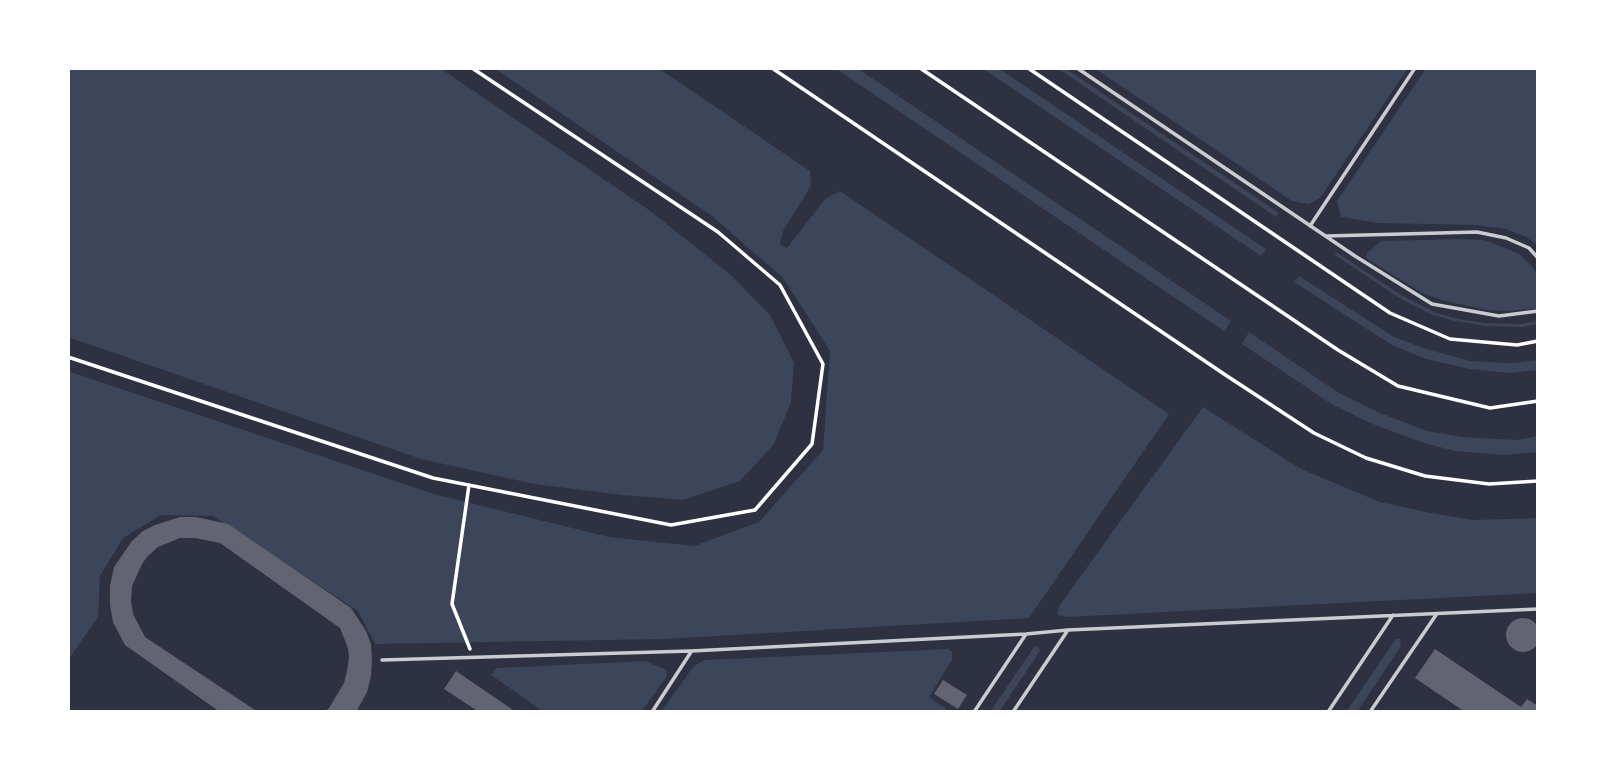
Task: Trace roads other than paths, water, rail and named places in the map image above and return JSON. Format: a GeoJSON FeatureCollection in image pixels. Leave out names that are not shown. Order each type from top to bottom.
{"type":"FeatureCollection","features":[{"type":"Feature","properties":{"kind":"lane"},"geometry":{"type":"LineString","coordinates":[[1077,68],[1325,236],[1433,304],[1499,316],[1538,312]]}},
{"type":"Feature","properties":{"kind":"lane"},"geometry":{"type":"LineString","coordinates":[[1310,226],[1415,68]]}},
{"type":"Feature","properties":{"kind":"lane"},"geometry":{"type":"LineString","coordinates":[[1325,236],[1477,232],[1506,238],[1529,248],[1538,258]]}},
{"type":"Feature","properties":{"kind":"lane"},"geometry":{"type":"LineString","coordinates":[[382,660],[691,652],[1069,630],[1538,608]]}},
{"type":"Feature","properties":{"kind":"lane"},"geometry":{"type":"LineString","coordinates":[[1370,712],[1436,614]]}},
{"type":"Feature","properties":{"kind":"lane"},"geometry":{"type":"LineString","coordinates":[[1328,712],[1393,615]]}},
{"type":"Feature","properties":{"kind":"lane"},"geometry":{"type":"LineString","coordinates":[[1013,712],[1069,630]]}},
{"type":"Feature","properties":{"kind":"lane"},"geometry":{"type":"LineString","coordinates":[[974,712],[1026,634]]}},
{"type":"Feature","properties":{"kind":"lane"},"geometry":{"type":"LineString","coordinates":[[652,712],[691,652]]}}]}
